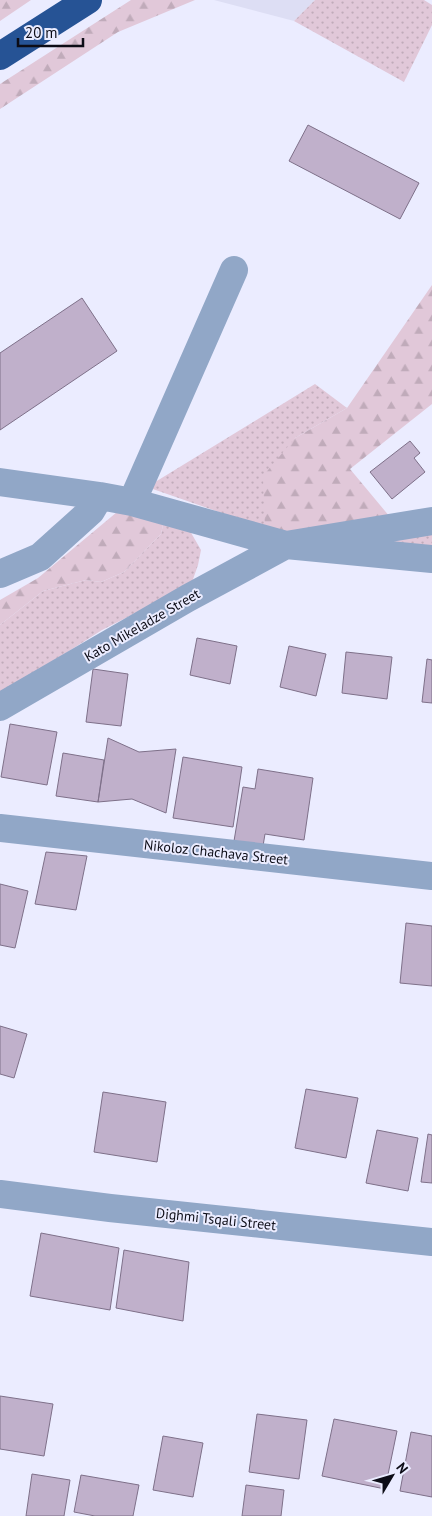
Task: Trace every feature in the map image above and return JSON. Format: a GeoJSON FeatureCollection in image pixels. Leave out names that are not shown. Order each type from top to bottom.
{"type":"FeatureCollection","features":[{"type":"Feature","properties":{"kind":"highway"},"geometry":{"type":"LineString","coordinates":[[0,56],[88,0]]}},
{"type":"Feature","properties":{"kind":"street"},"geometry":{"type":"LineString","coordinates":[[132,502],[234,270]]}},
{"type":"Feature","properties":{"kind":"street"},"geometry":{"type":"LineString","coordinates":[[0,482],[132,502],[286,545],[432,559]]}},
{"type":"Feature","properties":{"kind":"street"},"geometry":{"type":"LineString","coordinates":[[0,574],[40,557],[90,511],[100,496]]}},
{"type":"Feature","properties":{"kind":"street"},"geometry":{"type":"LineString","coordinates":[[286,545],[432,521]]}},
{"type":"Feature","properties":{"kind":"street","name":"Kato Mikeladze Street"},"geometry":{"type":"LineString","coordinates":[[0,707],[188,598],[286,545]]}},
{"type":"Feature","properties":{"kind":"street","name":"Nikoloz Chachava Street"},"geometry":{"type":"LineString","coordinates":[[0,828],[432,876]]}},
{"type":"Feature","properties":{"kind":"street","name":"Dighmi Tsqali Street"},"geometry":{"type":"LineString","coordinates":[[0,1194],[110,1208],[432,1242]]}},
{"type":"Feature","properties":{"kind":"shaded area"},"geometry":{"type":"Polygon","coordinates":[[[214,0],[315,0],[294,21],[214,0]]]}},
{"type":"Feature","properties":{"kind":"green space"},"geometry":{"type":"Polygon","coordinates":[[[0,0],[31,0],[0,21],[0,0]]]}},
{"type":"Feature","properties":{"kind":"green space"},"geometry":{"type":"Polygon","coordinates":[[[131,0],[195,0],[118,32],[0,109],[0,84],[131,0]]]}},
{"type":"Feature","properties":{"kind":"green space"},"geometry":{"type":"Polygon","coordinates":[[[315,0],[424,0],[432,5],[432,25],[404,82],[294,21],[315,0]]]}},
{"type":"Feature","properties":{"kind":"green space"},"geometry":{"type":"Polygon","coordinates":[[[432,285],[432,404],[350,469],[390,517],[295,533],[265,528],[263,476],[295,438],[347,408],[432,285]]]}},
{"type":"Feature","properties":{"kind":"green space"},"geometry":{"type":"Polygon","coordinates":[[[315,384],[347,408],[295,438],[265,528],[147,487],[315,384]]]}},
{"type":"Feature","properties":{"kind":"green space"},"geometry":{"type":"Polygon","coordinates":[[[123,507],[164,520],[161,534],[124,572],[101,582],[86,580],[43,591],[0,625],[0,600],[38,578],[123,507]]]}},
{"type":"Feature","properties":{"kind":"green space"},"geometry":{"type":"Polygon","coordinates":[[[164,520],[190,531],[201,550],[191,585],[102,630],[0,695],[0,625],[43,591],[86,580],[101,582],[124,572],[161,534],[164,520]]]}},
{"type":"Feature","properties":{"kind":"green space"},"geometry":{"type":"Polygon","coordinates":[[[432,532],[432,552],[345,544],[432,532]]]}},
{"type":"Feature","properties":{"kind":"building"},"geometry":{"type":"Polygon","coordinates":[[[308,125],[419,183],[400,219],[289,161],[308,125]]]}},
{"type":"Feature","properties":{"kind":"building"},"geometry":{"type":"Polygon","coordinates":[[[82,298],[117,351],[0,430],[0,353],[82,298]]]}},
{"type":"Feature","properties":{"kind":"building"},"geometry":{"type":"Polygon","coordinates":[[[410,441],[420,453],[414,458],[425,472],[392,499],[370,472],[410,441]]]}},
{"type":"Feature","properties":{"kind":"building"},"geometry":{"type":"Polygon","coordinates":[[[197,638],[237,646],[230,684],[190,675],[197,638]]]}},
{"type":"Feature","properties":{"kind":"building"},"geometry":{"type":"Polygon","coordinates":[[[289,646],[326,654],[316,696],[280,687],[289,646]]]}},
{"type":"Feature","properties":{"kind":"building"},"geometry":{"type":"Polygon","coordinates":[[[346,652],[392,657],[387,699],[342,693],[346,652]]]}},
{"type":"Feature","properties":{"kind":"building"},"geometry":{"type":"Polygon","coordinates":[[[427,659],[432,660],[432,703],[422,702],[427,659]]]}},
{"type":"Feature","properties":{"kind":"building"},"geometry":{"type":"Polygon","coordinates":[[[93,669],[128,674],[121,726],[86,722],[93,669]]]}},
{"type":"Feature","properties":{"kind":"building"},"geometry":{"type":"Polygon","coordinates":[[[10,724],[57,732],[47,785],[1,777],[10,724]]]}},
{"type":"Feature","properties":{"kind":"building"},"geometry":{"type":"Polygon","coordinates":[[[108,738],[139,752],[176,749],[166,813],[132,799],[98,802],[108,738]]]}},
{"type":"Feature","properties":{"kind":"building"},"geometry":{"type":"Polygon","coordinates":[[[63,753],[104,760],[98,802],[56,796],[63,753]]]}},
{"type":"Feature","properties":{"kind":"building"},"geometry":{"type":"Polygon","coordinates":[[[183,757],[242,767],[233,827],[173,818],[183,757]]]}},
{"type":"Feature","properties":{"kind":"building"},"geometry":{"type":"Polygon","coordinates":[[[258,769],[313,778],[304,840],[265,834],[263,846],[234,841],[243,787],[255,789],[258,769]]]}},
{"type":"Feature","properties":{"kind":"building"},"geometry":{"type":"Polygon","coordinates":[[[46,852],[87,856],[76,910],[35,904],[46,852]]]}},
{"type":"Feature","properties":{"kind":"building"},"geometry":{"type":"Polygon","coordinates":[[[0,884],[28,891],[15,948],[0,945],[0,884]]]}},
{"type":"Feature","properties":{"kind":"building"},"geometry":{"type":"Polygon","coordinates":[[[406,923],[432,926],[432,986],[400,983],[406,923]]]}},
{"type":"Feature","properties":{"kind":"building"},"geometry":{"type":"Polygon","coordinates":[[[0,1026],[27,1034],[14,1078],[0,1074],[0,1026]]]}},
{"type":"Feature","properties":{"kind":"building"},"geometry":{"type":"Polygon","coordinates":[[[306,1089],[358,1098],[346,1158],[295,1148],[306,1089]]]}},
{"type":"Feature","properties":{"kind":"building"},"geometry":{"type":"Polygon","coordinates":[[[103,1092],[166,1102],[157,1162],[94,1152],[103,1092]]]}},
{"type":"Feature","properties":{"kind":"building"},"geometry":{"type":"Polygon","coordinates":[[[377,1130],[418,1138],[408,1191],[366,1183],[377,1130]]]}},
{"type":"Feature","properties":{"kind":"building"},"geometry":{"type":"Polygon","coordinates":[[[428,1134],[432,1135],[432,1183],[421,1182],[428,1134]]]}},
{"type":"Feature","properties":{"kind":"building"},"geometry":{"type":"Polygon","coordinates":[[[41,1233],[119,1248],[110,1310],[30,1296],[41,1233]]]}},
{"type":"Feature","properties":{"kind":"building"},"geometry":{"type":"Polygon","coordinates":[[[124,1250],[189,1262],[183,1321],[116,1308],[124,1250]]]}},
{"type":"Feature","properties":{"kind":"building"},"geometry":{"type":"Polygon","coordinates":[[[0,1396],[53,1404],[44,1456],[0,1449],[0,1396]]]}},
{"type":"Feature","properties":{"kind":"building"},"geometry":{"type":"Polygon","coordinates":[[[257,1414],[307,1420],[299,1479],[249,1472],[257,1414]]]}},
{"type":"Feature","properties":{"kind":"building"},"geometry":{"type":"Polygon","coordinates":[[[334,1419],[397,1431],[385,1489],[322,1476],[334,1419]]]}},
{"type":"Feature","properties":{"kind":"building"},"geometry":{"type":"Polygon","coordinates":[[[411,1432],[432,1436],[432,1497],[400,1491],[411,1432]]]}},
{"type":"Feature","properties":{"kind":"building"},"geometry":{"type":"Polygon","coordinates":[[[163,1436],[203,1443],[193,1497],[153,1490],[163,1436]]]}},
{"type":"Feature","properties":{"kind":"building"},"geometry":{"type":"Polygon","coordinates":[[[32,1474],[70,1480],[64,1516],[26,1516],[32,1474]]]}},
{"type":"Feature","properties":{"kind":"building"},"geometry":{"type":"Polygon","coordinates":[[[81,1475],[139,1485],[133,1516],[95,1516],[74,1512],[81,1475]]]}},
{"type":"Feature","properties":{"kind":"building"},"geometry":{"type":"Polygon","coordinates":[[[246,1485],[284,1490],[281,1516],[242,1516],[246,1485]]]}}]}
